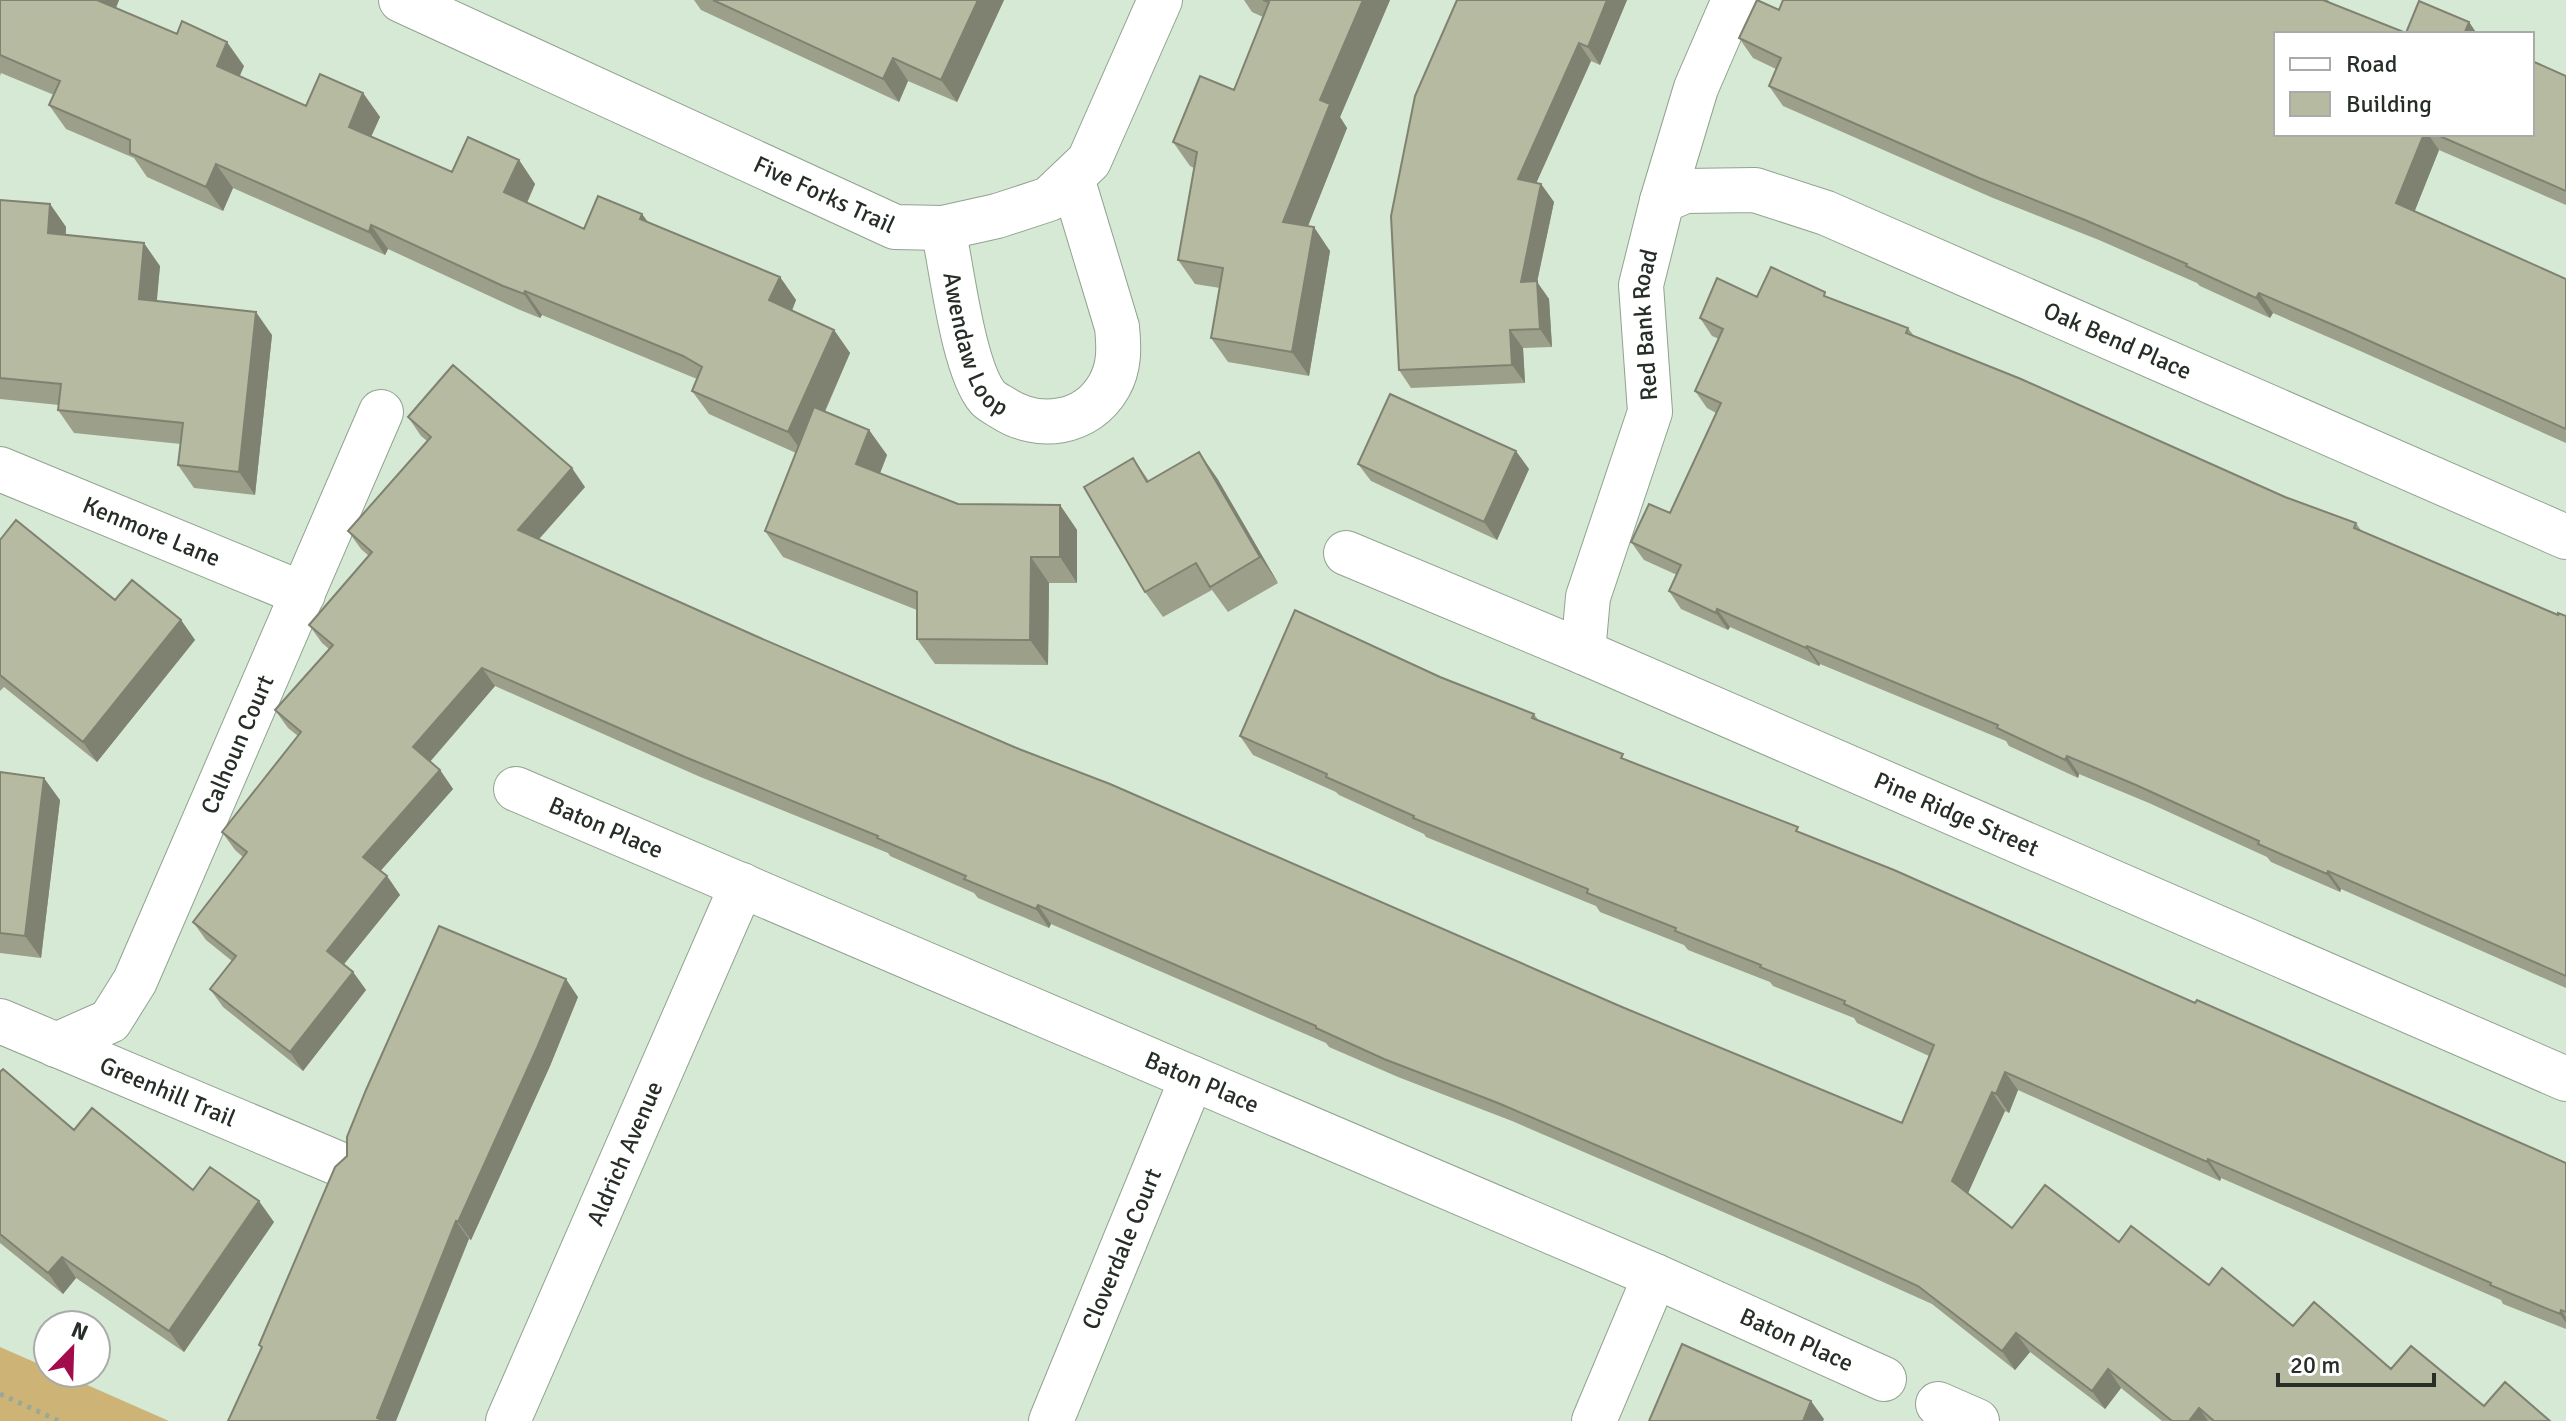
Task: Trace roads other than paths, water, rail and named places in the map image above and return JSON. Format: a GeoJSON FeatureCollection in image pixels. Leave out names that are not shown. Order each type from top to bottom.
{"type":"FeatureCollection","features":[{"type":"Feature","properties":{"kind":"street","name":"Five Forks Trail"},"geometry":{"type":"LineString","coordinates":[[401,0],[895,227],[943,228],[997,216],[1049,199],[1089,161],[1160,0]]}},
{"type":"Feature","properties":{"kind":"street","name":"Red Bank Road"},"geometry":{"type":"LineString","coordinates":[[1583,652],[1588,597],[1650,412],[1641,285],[1696,88],[1734,0]]}},
{"type":"Feature","properties":{"kind":"street","name":"Awendaw Loop"},"geometry":{"type":"LineString","coordinates":[[943,228],[972,369],[989,399],[1019,418],[1036,422],[1063,420],[1092,406],[1109,386],[1119,359],[1117,327],[1072,178]]}},
{"type":"Feature","properties":{"kind":"street","name":"Oak Bend Place"},"geometry":{"type":"LineString","coordinates":[[1662,201],[1685,191],[1755,190],[1826,213],[2566,537]]}},
{"type":"Feature","properties":{"kind":"street","name":"Calhoun Court"},"geometry":{"type":"LineString","coordinates":[[56,1045],[110,1021],[135,981],[381,412]]}},
{"type":"Feature","properties":{"kind":"street","name":"Kenmore Lane"},"geometry":{"type":"LineString","coordinates":[[0,469],[303,594]]}},
{"type":"Feature","properties":{"kind":"street","name":"Pine Ridge Street"},"geometry":{"type":"LineString","coordinates":[[1346,553],[1583,652],[2566,1079]]}},
{"type":"Feature","properties":{"kind":"street","name":"Baton Place"},"geometry":{"type":"LineString","coordinates":[[516,789],[1655,1276],[1884,1379]]}},
{"type":"Feature","properties":{"kind":"street","name":"Aldrich Avenue"},"geometry":{"type":"LineString","coordinates":[[508,1421],[742,885]]}},
{"type":"Feature","properties":{"kind":"street","name":"Greenhill Trail"},"geometry":{"type":"LineString","coordinates":[[0,1021],[337,1163]]}},
{"type":"Feature","properties":{"kind":"street","name":"Cloverdale Court"},"geometry":{"type":"LineString","coordinates":[[1051,1421],[1192,1078]]}},
{"type":"Feature","properties":{"kind":"street"},"geometry":{"type":"LineString","coordinates":[[1594,1421],[1655,1276]]}}]}
